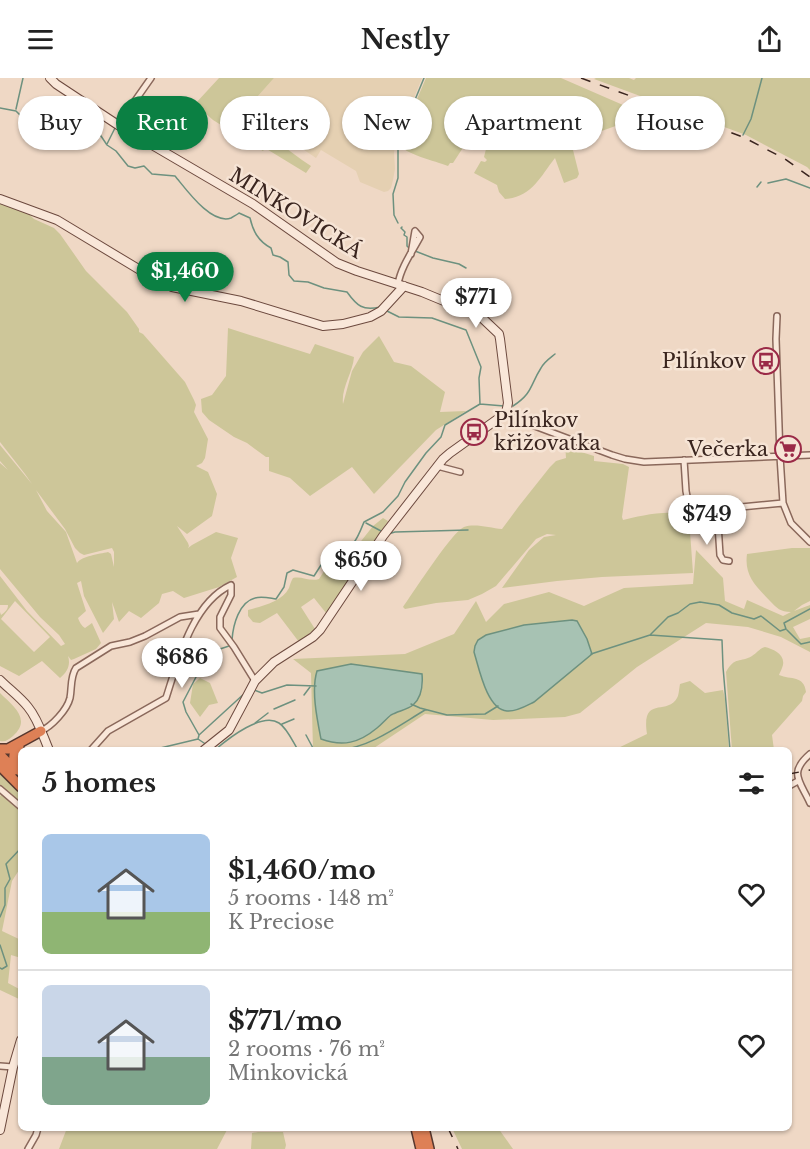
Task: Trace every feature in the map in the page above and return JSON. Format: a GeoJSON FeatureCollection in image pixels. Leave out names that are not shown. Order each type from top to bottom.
{"type":"FeatureCollection","features":[{"type":"Feature","properties":{"kind":"highway"},"geometry":{"type":"LineString","coordinates":[[0,749],[8,749],[41,731]]}},
{"type":"Feature","properties":{"kind":"highway"},"geometry":{"type":"LineString","coordinates":[[19,747],[25,740]]}},
{"type":"Feature","properties":{"kind":"highway"},"geometry":{"type":"LineString","coordinates":[[18,748],[13,755],[18,768]]}},
{"type":"Feature","properties":{"kind":"highway"},"geometry":{"type":"LineString","coordinates":[[0,755],[18,771]]}},
{"type":"Feature","properties":{"kind":"highway"},"geometry":{"type":"LineString","coordinates":[[0,766],[18,784]]}},
{"type":"Feature","properties":{"kind":"highway"},"geometry":{"type":"LineString","coordinates":[[417,1131],[421,1149]]}},
{"type":"Feature","properties":{"kind":"highway"},"geometry":{"type":"LineString","coordinates":[[425,1131],[429,1149]]}},
{"type":"Feature","properties":{"kind":"street","name":"MINKOVICKÁ"},"geometry":{"type":"LineString","coordinates":[[50,78],[116,124]]}},
{"type":"Feature","properties":{"kind":"street"},"geometry":{"type":"LineString","coordinates":[[138,96],[151,78]]}},
{"type":"Feature","properties":{"kind":"street","name":"MINKOVICKÁ"},"geometry":{"type":"LineString","coordinates":[[161,150],[253,204],[337,263],[422,292],[480,316],[499,334],[508,403],[506,413]]}},
{"type":"Feature","properties":{"kind":"street"},"geometry":{"type":"LineString","coordinates":[[0,199],[57,220],[172,287],[240,301],[323,326],[370,317],[383,309],[401,285],[401,271],[411,254]]}},
{"type":"Feature","properties":{"kind":"street"},"geometry":{"type":"LineString","coordinates":[[777,316],[783,503],[791,523],[810,542]]}},
{"type":"Feature","properties":{"kind":"street"},"geometry":{"type":"LineString","coordinates":[[208,747],[229,730],[255,681],[274,662],[320,630],[383,536],[437,465],[506,413],[516,419],[612,455],[644,462],[810,454]]}},
{"type":"Feature","properties":{"kind":"street"},"geometry":{"type":"LineString","coordinates":[[684,460],[690,512],[783,503]]}},
{"type":"Feature","properties":{"kind":"street"},"geometry":{"type":"LineString","coordinates":[[437,465],[460,472]]}},
{"type":"Feature","properties":{"kind":"street"},"geometry":{"type":"LineString","coordinates":[[717,510],[720,555],[723,560],[729,561]]}},
{"type":"Feature","properties":{"kind":"street"},"geometry":{"type":"LineString","coordinates":[[94,747],[108,731],[166,698],[183,646],[200,614],[220,590],[231,585],[231,595],[220,617],[220,628],[255,681]]}},
{"type":"Feature","properties":{"kind":"street"},"geometry":{"type":"LineString","coordinates":[[41,731],[47,728],[67,705],[73,672],[76,668],[111,646],[145,636],[180,617],[200,614]]}},
{"type":"Feature","properties":{"kind":"street"},"geometry":{"type":"LineString","coordinates":[[0,681],[26,705],[35,718],[48,747]]}},
{"type":"Feature","properties":{"kind":"street"},"geometry":{"type":"LineString","coordinates":[[810,754],[800,762],[798,768],[798,781],[810,803]]}},
{"type":"Feature","properties":{"kind":"street"},"geometry":{"type":"LineString","coordinates":[[792,784],[798,781]]}},
{"type":"Feature","properties":{"kind":"street"},"geometry":{"type":"LineString","coordinates":[[0,789],[18,804]]}},
{"type":"Feature","properties":{"kind":"street"},"geometry":{"type":"LineString","coordinates":[[0,1130],[18,1051]]}},
{"type":"Feature","properties":{"kind":"street"},"geometry":{"type":"LineString","coordinates":[[0,1066],[13,1067]]}},
{"type":"Feature","properties":{"kind":"street"},"geometry":{"type":"LineString","coordinates":[[28,1149],[37,1131]]}},
{"type":"Feature","properties":{"kind":"shaded area"},"geometry":{"type":"Polygon","coordinates":[[[219,78],[274,78],[258,96],[220,96],[220,124],[208,116],[208,96],[202,96],[219,78]]]}},
{"type":"Feature","properties":{"kind":"shaded area"},"geometry":{"type":"Polygon","coordinates":[[[274,78],[422,78],[415,96],[342,96],[342,150],[394,150],[395,169],[391,188],[384,192],[360,182],[356,171],[321,150],[330,150],[330,96],[258,96],[274,78]]]}},
{"type":"Feature","properties":{"kind":"shaded area"},"geometry":{"type":"Polygon","coordinates":[[[426,78],[561,78],[602,96],[444,96],[444,150],[462,150],[453,163],[448,166],[406,150],[432,150],[432,96],[418,96],[426,78]]]}},
{"type":"Feature","properties":{"kind":"shaded area"},"geometry":{"type":"Polygon","coordinates":[[[810,78],[810,170],[746,135],[725,127],[725,96],[640,96],[594,79],[810,78]]]}},
{"type":"Feature","properties":{"kind":"shaded area"},"geometry":{"type":"Polygon","coordinates":[[[603,96],[615,102],[615,126],[603,130],[603,96]]]}},
{"type":"Feature","properties":{"kind":"shaded area"},"geometry":{"type":"Polygon","coordinates":[[[268,150],[288,150],[311,166],[306,173],[268,150]]]}},
{"type":"Feature","properties":{"kind":"shaded area"},"geometry":{"type":"Polygon","coordinates":[[[304,150],[321,150],[316,158],[304,150]]]}},
{"type":"Feature","properties":{"kind":"shaded area"},"geometry":{"type":"Polygon","coordinates":[[[486,150],[573,150],[579,174],[577,178],[564,183],[555,158],[529,190],[505,199],[497,185],[474,173],[481,161],[487,160],[484,157],[486,150]]]}},
{"type":"Feature","properties":{"kind":"shaded area"},"geometry":{"type":"Polygon","coordinates":[[[0,204],[27,212],[34,219],[54,228],[86,271],[127,312],[139,332],[185,382],[196,405],[194,412],[208,439],[205,458],[196,466],[208,472],[217,494],[212,516],[187,534],[177,526],[188,543],[188,548],[216,532],[238,538],[231,558],[237,577],[219,587],[184,598],[173,591],[162,594],[159,603],[141,618],[129,611],[119,622],[112,602],[114,619],[103,633],[84,596],[81,581],[77,583],[86,611],[78,618],[85,628],[92,623],[101,643],[96,649],[71,660],[68,656],[68,668],[60,678],[42,661],[19,676],[0,666],[0,612],[1,615],[7,610],[8,605],[0,605],[0,576],[27,611],[61,646],[65,644],[0,569],[0,463],[8,470],[0,461],[0,445],[32,484],[0,442],[0,204]],[[36,490],[47,511],[66,532],[77,563],[87,557],[108,552],[111,554],[114,567],[112,548],[84,555],[80,553],[65,529],[36,490]],[[15,601],[1,619],[34,652],[50,637],[15,601]]]}},
{"type":"Feature","properties":{"kind":"shaded area"},"geometry":{"type":"Polygon","coordinates":[[[228,328],[310,354],[315,344],[354,357],[343,404],[352,371],[363,352],[379,336],[394,362],[411,366],[445,392],[440,412],[466,411],[436,430],[374,494],[352,467],[310,496],[290,478],[269,471],[269,457],[234,437],[209,420],[202,412],[201,399],[212,395],[226,376],[228,328]]]}},
{"type":"Feature","properties":{"kind":"shaded area"},"geometry":{"type":"Polygon","coordinates":[[[565,443],[578,451],[594,456],[594,461],[623,464],[629,467],[623,520],[667,513],[676,513],[689,518],[693,573],[602,577],[502,588],[529,550],[544,537],[556,535],[547,534],[536,539],[496,586],[482,594],[468,600],[405,609],[403,607],[458,532],[464,527],[473,525],[502,529],[550,467],[556,461],[566,458],[565,443]]]}},
{"type":"Feature","properties":{"kind":"shaded area"},"geometry":{"type":"Polygon","coordinates":[[[383,518],[388,521],[331,609],[326,613],[314,598],[301,607],[315,629],[299,642],[277,613],[260,623],[253,622],[248,616],[248,610],[282,597],[293,578],[319,579],[330,562],[358,545],[373,526],[383,518]]]}},
{"type":"Feature","properties":{"kind":"shaded area"},"geometry":{"type":"Polygon","coordinates":[[[810,548],[810,601],[794,611],[810,605],[810,619],[793,627],[800,639],[810,637],[810,652],[781,637],[748,627],[706,623],[637,667],[580,713],[565,717],[493,720],[425,714],[376,747],[313,747],[311,673],[293,659],[405,654],[454,634],[476,601],[486,622],[504,604],[549,592],[584,606],[624,588],[693,584],[696,550],[723,578],[725,601],[744,609],[747,600],[783,616],[791,612],[777,608],[756,585],[749,575],[747,554],[810,548]],[[572,620],[474,652],[488,695],[499,709],[507,711],[524,707],[587,639],[577,621],[572,620]],[[351,664],[315,678],[317,719],[321,739],[348,743],[376,729],[392,715],[412,705],[422,690],[421,674],[351,664]]]}},
{"type":"Feature","properties":{"kind":"shaded area"},"geometry":{"type":"Polygon","coordinates":[[[577,621],[592,654],[534,702],[514,711],[500,709],[494,704],[481,677],[474,652],[478,640],[486,635],[524,625],[577,621]]]}},
{"type":"Feature","properties":{"kind":"shaded area"},"geometry":{"type":"Polygon","coordinates":[[[765,647],[780,655],[783,665],[779,675],[800,680],[806,692],[802,701],[772,735],[774,747],[732,747],[726,672],[735,662],[752,656],[765,647]]]}},
{"type":"Feature","properties":{"kind":"shaded area"},"geometry":{"type":"Polygon","coordinates":[[[351,664],[422,674],[420,695],[413,705],[391,715],[364,737],[344,743],[321,739],[316,714],[315,679],[317,671],[351,664]]]}},
{"type":"Feature","properties":{"kind":"shaded area"},"geometry":{"type":"Polygon","coordinates":[[[200,678],[210,683],[218,703],[209,705],[200,717],[190,703],[193,684],[200,678]]]}},
{"type":"Feature","properties":{"kind":"shaded area"},"geometry":{"type":"Polygon","coordinates":[[[690,681],[705,693],[723,690],[729,747],[620,747],[647,734],[648,714],[651,710],[673,703],[678,697],[680,684],[690,681]]]}},
{"type":"Feature","properties":{"kind":"shaded area"},"geometry":{"type":"Polygon","coordinates":[[[0,693],[15,708],[21,718],[18,730],[4,741],[0,741],[0,693]]]}},
{"type":"Feature","properties":{"kind":"shaded area"},"geometry":{"type":"Polygon","coordinates":[[[0,774],[18,791],[18,872],[12,881],[2,931],[18,939],[18,957],[11,955],[8,983],[18,988],[18,999],[0,990],[0,774]]]}},
{"type":"Feature","properties":{"kind":"shaded area"},"geometry":{"type":"Polygon","coordinates":[[[66,1131],[226,1131],[217,1149],[59,1149],[66,1131]]]}},
{"type":"Feature","properties":{"kind":"shaded area"},"geometry":{"type":"Polygon","coordinates":[[[453,1131],[500,1131],[513,1149],[462,1149],[453,1131]]]}},
{"type":"Feature","properties":{"kind":"shaded area"},"geometry":{"type":"Polygon","coordinates":[[[283,1132],[285,1149],[251,1149],[252,1133],[283,1132]]]}},
{"type":"Feature","properties":{"kind":"waterway"},"geometry":{"type":"LineString","coordinates":[[16,109],[23,78]]}},
{"type":"Feature","properties":{"kind":"waterway"},"geometry":{"type":"LineString","coordinates":[[398,223],[394,215],[393,194],[398,178],[398,141],[424,78]]}},
{"type":"Feature","properties":{"kind":"waterway"},"geometry":{"type":"LineString","coordinates":[[743,135],[751,119],[762,78]]}},
{"type":"Feature","properties":{"kind":"waterway"},"geometry":{"type":"LineString","coordinates":[[0,108],[16,111],[27,122],[37,124],[56,121],[60,125],[59,135],[63,141],[73,141],[91,132],[101,136],[128,166],[135,168],[144,166],[152,174],[175,176],[192,197],[215,216],[223,219],[231,218],[239,213],[250,218],[257,235],[271,248],[273,255],[288,262],[289,275],[294,281],[308,282],[324,288],[347,292],[357,304],[365,308],[380,307]]}},
{"type":"Feature","properties":{"kind":"waterway"},"geometry":{"type":"LineString","coordinates":[[107,144],[115,128]]}},
{"type":"Feature","properties":{"kind":"waterway"},"geometry":{"type":"LineString","coordinates":[[768,183],[786,179],[810,188]]}},
{"type":"Feature","properties":{"kind":"waterway"},"geometry":{"type":"LineString","coordinates":[[757,187],[761,182]]}},
{"type":"Feature","properties":{"kind":"waterway"},"geometry":{"type":"LineString","coordinates":[[402,227],[409,248]]}},
{"type":"Feature","properties":{"kind":"waterway"},"geometry":{"type":"LineString","coordinates":[[415,251],[466,268]]}},
{"type":"Feature","properties":{"kind":"waterway"},"geometry":{"type":"LineString","coordinates":[[232,640],[235,621],[249,600],[258,597],[276,599],[284,587],[287,573],[293,570],[314,576],[330,551],[353,544],[364,522],[383,512],[398,496],[426,453],[441,437],[445,425],[480,404],[481,367],[466,330],[432,318],[399,317],[387,311]]}},
{"type":"Feature","properties":{"kind":"waterway"},"geometry":{"type":"LineString","coordinates":[[513,406],[528,393],[542,366],[555,354]]}},
{"type":"Feature","properties":{"kind":"waterway"},"geometry":{"type":"LineString","coordinates":[[480,404],[504,406]]}},
{"type":"Feature","properties":{"kind":"waterway"},"geometry":{"type":"LineString","coordinates":[[366,523],[381,531]]}},
{"type":"Feature","properties":{"kind":"waterway"},"geometry":{"type":"LineString","coordinates":[[388,534],[468,530]]}},
{"type":"Feature","properties":{"kind":"waterway"},"geometry":{"type":"LineString","coordinates":[[591,654],[650,635],[668,617],[690,604],[700,602],[719,605],[732,613],[754,619],[761,616],[780,631],[786,629],[784,623],[810,609]]}},
{"type":"Feature","properties":{"kind":"waterway"},"geometry":{"type":"LineString","coordinates":[[787,630],[801,644],[810,642]]}},
{"type":"Feature","properties":{"kind":"waterway"},"geometry":{"type":"LineString","coordinates":[[650,635],[722,640],[730,747]]}},
{"type":"Feature","properties":{"kind":"waterway"},"geometry":{"type":"LineString","coordinates":[[165,747],[198,739],[199,735],[183,702],[196,677],[196,663],[205,654],[229,646]]}},
{"type":"Feature","properties":{"kind":"waterway"},"geometry":{"type":"LineString","coordinates":[[254,690],[262,693],[287,685],[316,686]]}},
{"type":"Feature","properties":{"kind":"waterway"},"geometry":{"type":"LineString","coordinates":[[304,695],[310,687]]}},
{"type":"Feature","properties":{"kind":"waterway"},"geometry":{"type":"LineString","coordinates":[[199,735],[246,692]]}},
{"type":"Feature","properties":{"kind":"waterway"},"geometry":{"type":"LineString","coordinates":[[274,709],[295,700]]}},
{"type":"Feature","properties":{"kind":"waterway"},"geometry":{"type":"LineString","coordinates":[[411,704],[447,715],[485,714],[498,706]]}},
{"type":"Feature","properties":{"kind":"waterway"},"geometry":{"type":"LineString","coordinates":[[355,747],[394,729],[425,710]]}},
{"type":"Feature","properties":{"kind":"waterway"},"geometry":{"type":"LineString","coordinates":[[255,723],[268,713]]}},
{"type":"Feature","properties":{"kind":"waterway"},"geometry":{"type":"LineString","coordinates":[[282,724],[294,719]]}},
{"type":"Feature","properties":{"kind":"waterway"},"geometry":{"type":"LineString","coordinates":[[219,747],[246,728],[264,721],[279,723],[285,728],[296,747]]}},
{"type":"Feature","properties":{"kind":"waterway"},"geometry":{"type":"LineString","coordinates":[[306,735],[312,747]]}},
{"type":"Feature","properties":{"kind":"waterway"},"geometry":{"type":"LineString","coordinates":[[198,739],[207,745]]}},
{"type":"Feature","properties":{"kind":"waterway"},"geometry":{"type":"LineString","coordinates":[[0,917],[5,905],[5,888],[10,879],[6,864],[18,851]]}},
{"type":"Feature","properties":{"kind":"waterway"},"geometry":{"type":"LineString","coordinates":[[0,945],[7,966],[0,968]]}},
{"type":"Feature","properties":{"kind":"railway"},"geometry":{"type":"LineString","coordinates":[[581,78],[743,137],[785,159],[810,177]]}},
{"type":"Feature","properties":{"kind":"railway"},"geometry":{"type":"LineString","coordinates":[[792,773],[810,770]]}},
{"type":"Feature","properties":{"kind":"railway"},"geometry":{"type":"LineString","coordinates":[[449,1131],[458,1149]]}},
{"type":"Feature","properties":{"kind":"place","name":"Pilínkov"},"geometry":{"type":"Point","coordinates":[766,361]}},
{"type":"Feature","properties":{"kind":"place","name":"Pilínkov křižovatka"},"geometry":{"type":"Point","coordinates":[474,432]}},
{"type":"Feature","properties":{"kind":"place","name":"Večerka"},"geometry":{"type":"Point","coordinates":[788,449]}}]}
